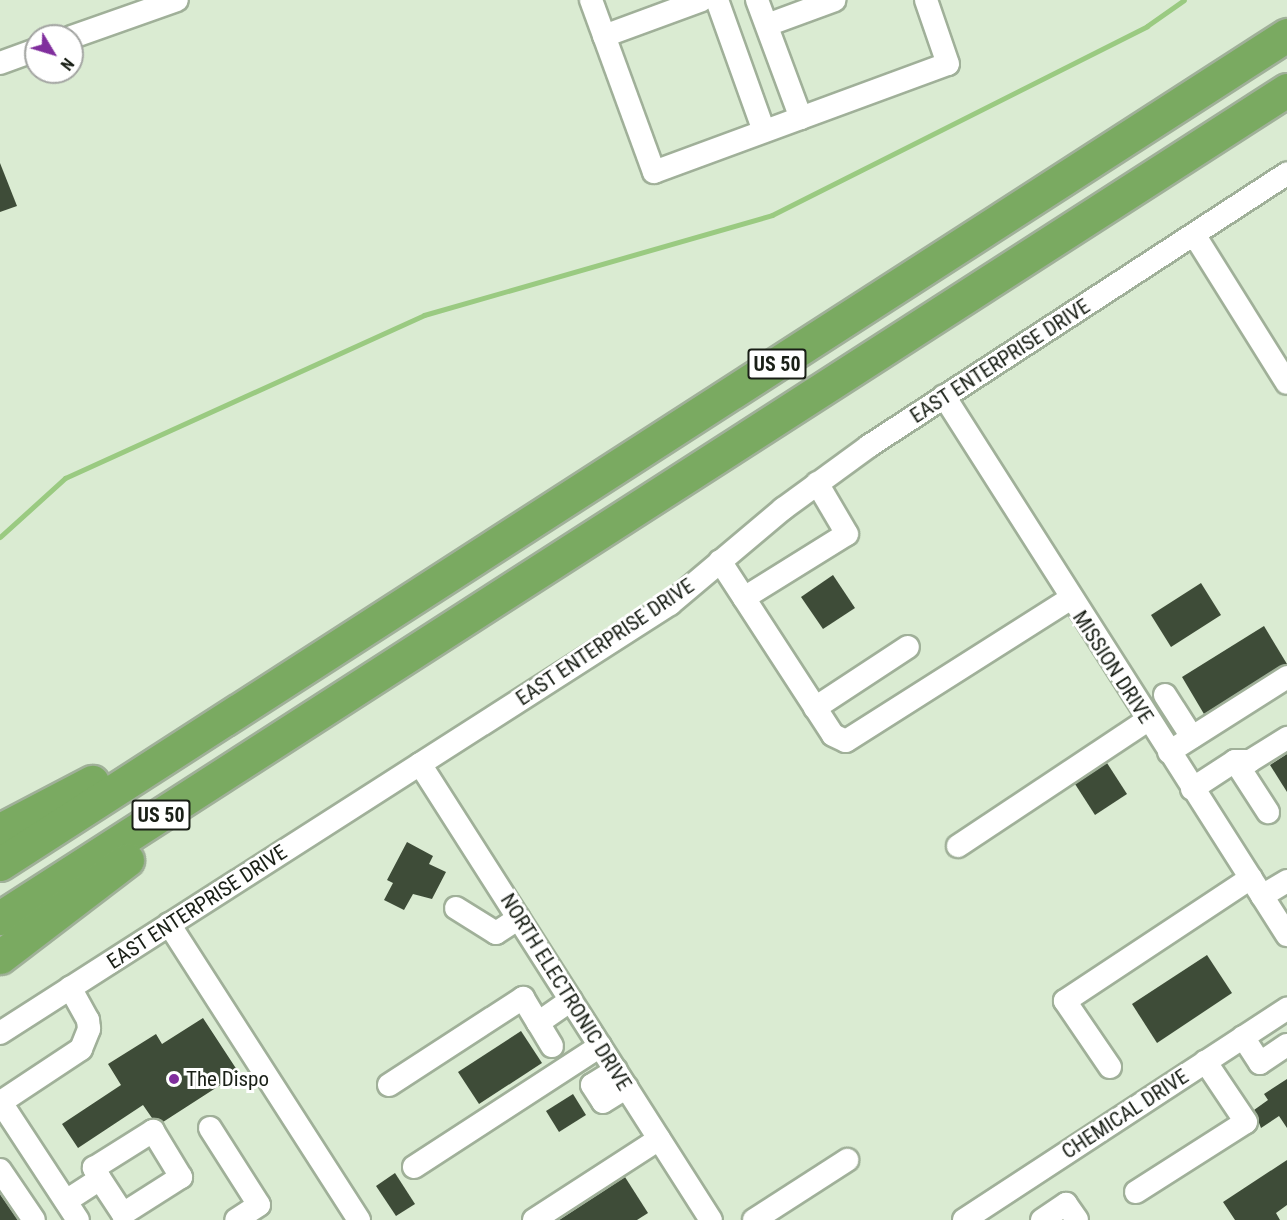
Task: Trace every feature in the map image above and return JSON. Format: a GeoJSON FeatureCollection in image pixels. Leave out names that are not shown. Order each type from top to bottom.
{"type":"FeatureCollection","features":[{"type":"Feature","properties":{"kind":"highway","name":"US 50"},"geometry":{"type":"LineString","coordinates":[[0,864],[1287,35]]}},
{"type":"Feature","properties":{"kind":"highway","name":"US 50"},"geometry":{"type":"LineString","coordinates":[[0,918],[1287,90]]}},
{"type":"Feature","properties":{"kind":"highway"},"geometry":{"type":"LineString","coordinates":[[0,830],[267,692]]}},
{"type":"Feature","properties":{"kind":"highway"},"geometry":{"type":"LineString","coordinates":[[0,957],[321,712]]}},
{"type":"Feature","properties":{"kind":"street"},"geometry":{"type":"LineString","coordinates":[[84,33],[177,0]]}},
{"type":"Feature","properties":{"kind":"street"},"geometry":{"type":"LineString","coordinates":[[591,0],[654,172],[948,63],[926,0]]}},
{"type":"Feature","properties":{"kind":"street"},"geometry":{"type":"LineString","coordinates":[[604,36],[702,0]]}},
{"type":"Feature","properties":{"kind":"street"},"geometry":{"type":"LineString","coordinates":[[717,0],[764,131]]}},
{"type":"Feature","properties":{"kind":"street"},"geometry":{"type":"LineString","coordinates":[[757,0],[801,118]]}},
{"type":"Feature","properties":{"kind":"street"},"geometry":{"type":"LineString","coordinates":[[766,25],[835,0]]}},
{"type":"Feature","properties":{"kind":"street"},"geometry":{"type":"LineString","coordinates":[[0,63],[24,54]]}},
{"type":"Feature","properties":{"kind":"street","name":"EAST ENTERPRISE DRIVE"},"geometry":{"type":"LineString","coordinates":[[0,1033],[670,604],[817,483],[944,396],[1196,236],[1287,174]]}},
{"type":"Feature","properties":{"kind":"street"},"geometry":{"type":"LineString","coordinates":[[1196,236],[1287,383]]}},
{"type":"Feature","properties":{"kind":"street","name":"MISSION DRIVE"},"geometry":{"type":"LineString","coordinates":[[944,396],[1070,599],[1287,935]]}},
{"type":"Feature","properties":{"kind":"street"},"geometry":{"type":"LineString","coordinates":[[744,598],[848,534],[817,483]]}},
{"type":"Feature","properties":{"kind":"street"},"geometry":{"type":"LineString","coordinates":[[720,561],[815,708],[839,740],[856,737],[1070,599]]}},
{"type":"Feature","properties":{"kind":"street"},"geometry":{"type":"LineString","coordinates":[[815,708],[908,647]]}},
{"type":"Feature","properties":{"kind":"street"},"geometry":{"type":"LineString","coordinates":[[1169,752],[1287,677]]}},
{"type":"Feature","properties":{"kind":"street"},"geometry":{"type":"LineString","coordinates":[[1165,695],[1192,737]]}},
{"type":"Feature","properties":{"kind":"street"},"geometry":{"type":"LineString","coordinates":[[958,846],[1148,720]]}},
{"type":"Feature","properties":{"kind":"street"},"geometry":{"type":"LineString","coordinates":[[1192,789],[1235,761],[1250,761],[1287,738]]}},
{"type":"Feature","properties":{"kind":"street"},"geometry":{"type":"LineString","coordinates":[[1235,761],[1268,812]]}},
{"type":"Feature","properties":{"kind":"street","name":"NORTH ELECTRONIC DRIVE"},"geometry":{"type":"LineString","coordinates":[[420,764],[711,1220]]}},
{"type":"Feature","properties":{"kind":"street"},"geometry":{"type":"LineString","coordinates":[[1110,1068],[1065,1001],[1256,887],[1287,881]]}},
{"type":"Feature","properties":{"kind":"street"},"geometry":{"type":"LineString","coordinates":[[456,908],[496,933],[519,918]]}},
{"type":"Feature","properties":{"kind":"street"},"geometry":{"type":"LineString","coordinates":[[170,924],[342,1209],[359,1220]]}},
{"type":"Feature","properties":{"kind":"street"},"geometry":{"type":"LineString","coordinates":[[70,988],[88,1020],[89,1029],[81,1049],[0,1101],[72,1211],[100,1179]]}},
{"type":"Feature","properties":{"kind":"street"},"geometry":{"type":"LineString","coordinates":[[389,1085],[523,998],[552,1046]]}},
{"type":"Feature","properties":{"kind":"street"},"geometry":{"type":"LineString","coordinates":[[538,1023],[572,1000]]}},
{"type":"Feature","properties":{"kind":"street","name":"CHEMICAL DRIVE"},"geometry":{"type":"LineString","coordinates":[[964,1220],[1287,1009]]}},
{"type":"Feature","properties":{"kind":"street"},"geometry":{"type":"LineString","coordinates":[[1243,1037],[1260,1063],[1287,1045]]}},
{"type":"Feature","properties":{"kind":"street"},"geometry":{"type":"LineString","coordinates":[[414,1167],[600,1046]]}},
{"type":"Feature","properties":{"kind":"street"},"geometry":{"type":"LineString","coordinates":[[1136,1192],[1246,1122],[1205,1061]]}},
{"type":"Feature","properties":{"kind":"street"},"geometry":{"type":"LineString","coordinates":[[210,1128],[259,1205],[241,1219]]}},
{"type":"Feature","properties":{"kind":"street"},"geometry":{"type":"LineString","coordinates":[[534,1220],[659,1139]]}},
{"type":"Feature","properties":{"kind":"street"},"geometry":{"type":"LineString","coordinates":[[754,1220],[847,1160]]}},
{"type":"Feature","properties":{"kind":"street"},"geometry":{"type":"LineString","coordinates":[[0,1170],[34,1220]]}},
{"type":"Feature","properties":{"kind":"street"},"geometry":{"type":"LineString","coordinates":[[1042,1220],[1066,1204],[1077,1220]]}},
{"type":"Feature","properties":{"kind":"building"},"geometry":{"type":"Polygon","coordinates":[[[0,163],[17,206],[0,212],[0,163]]]}},
{"type":"Feature","properties":{"kind":"building"},"geometry":{"type":"Polygon","coordinates":[[[833,575],[855,608],[823,629],[801,597],[833,575]]]}},
{"type":"Feature","properties":{"kind":"building"},"geometry":{"type":"Polygon","coordinates":[[[1201,583],[1221,615],[1171,647],[1151,615],[1201,583]]]}},
{"type":"Feature","properties":{"kind":"building"},"geometry":{"type":"Polygon","coordinates":[[[1264,626],[1287,664],[1204,714],[1182,677],[1264,626]]]}},
{"type":"Feature","properties":{"kind":"building"},"geometry":{"type":"Polygon","coordinates":[[[1287,754],[1287,792],[1270,765],[1287,754]]]}},
{"type":"Feature","properties":{"kind":"building"},"geometry":{"type":"Polygon","coordinates":[[[1107,763],[1127,794],[1095,815],[1075,784],[1107,763]]]}},
{"type":"Feature","properties":{"kind":"building"},"geometry":{"type":"Polygon","coordinates":[[[407,842],[433,856],[429,864],[446,872],[432,899],[413,894],[404,910],[384,900],[393,883],[387,880],[407,842]]]}},
{"type":"Feature","properties":{"kind":"building"},"geometry":{"type":"Polygon","coordinates":[[[1207,955],[1232,993],[1157,1043],[1132,1004],[1207,955]]]}},
{"type":"Feature","properties":{"kind":"building","name":"The Dispo"},"geometry":{"type":"Polygon","coordinates":[[[203,1018],[239,1073],[163,1122],[152,1118],[143,1105],[78,1148],[62,1124],[121,1085],[108,1064],[156,1034],[162,1044],[203,1018]]]}},
{"type":"Feature","properties":{"kind":"building"},"geometry":{"type":"Polygon","coordinates":[[[521,1031],[542,1063],[479,1104],[458,1072],[521,1031]]]}},
{"type":"Feature","properties":{"kind":"building"},"geometry":{"type":"Polygon","coordinates":[[[1287,1079],[1287,1128],[1279,1116],[1261,1128],[1254,1110],[1268,1100],[1264,1094],[1287,1079]]]}},
{"type":"Feature","properties":{"kind":"building"},"geometry":{"type":"Polygon","coordinates":[[[573,1094],[586,1115],[559,1132],[546,1111],[573,1094]]]}},
{"type":"Feature","properties":{"kind":"building"},"geometry":{"type":"Polygon","coordinates":[[[1287,1160],[1287,1205],[1276,1213],[1280,1220],[1235,1220],[1223,1202],[1287,1160]]]}},
{"type":"Feature","properties":{"kind":"building"},"geometry":{"type":"Polygon","coordinates":[[[395,1173],[415,1204],[396,1216],[376,1186],[395,1173]]]}},
{"type":"Feature","properties":{"kind":"building"},"geometry":{"type":"Polygon","coordinates":[[[625,1177],[648,1213],[637,1220],[559,1220],[625,1177]]]}},
{"type":"Feature","properties":{"kind":"building"},"geometry":{"type":"Polygon","coordinates":[[[0,1194],[18,1220],[0,1220],[0,1194]]]}},
{"type":"Feature","properties":{"kind":"waterway"},"geometry":{"type":"LineString","coordinates":[[0,537],[65,478],[424,315],[772,215],[1147,26],[1184,0]]}},
{"type":"Feature","properties":{"kind":"place","name":"The Dispo"},"geometry":{"type":"Point","coordinates":[174,1079]}}]}
